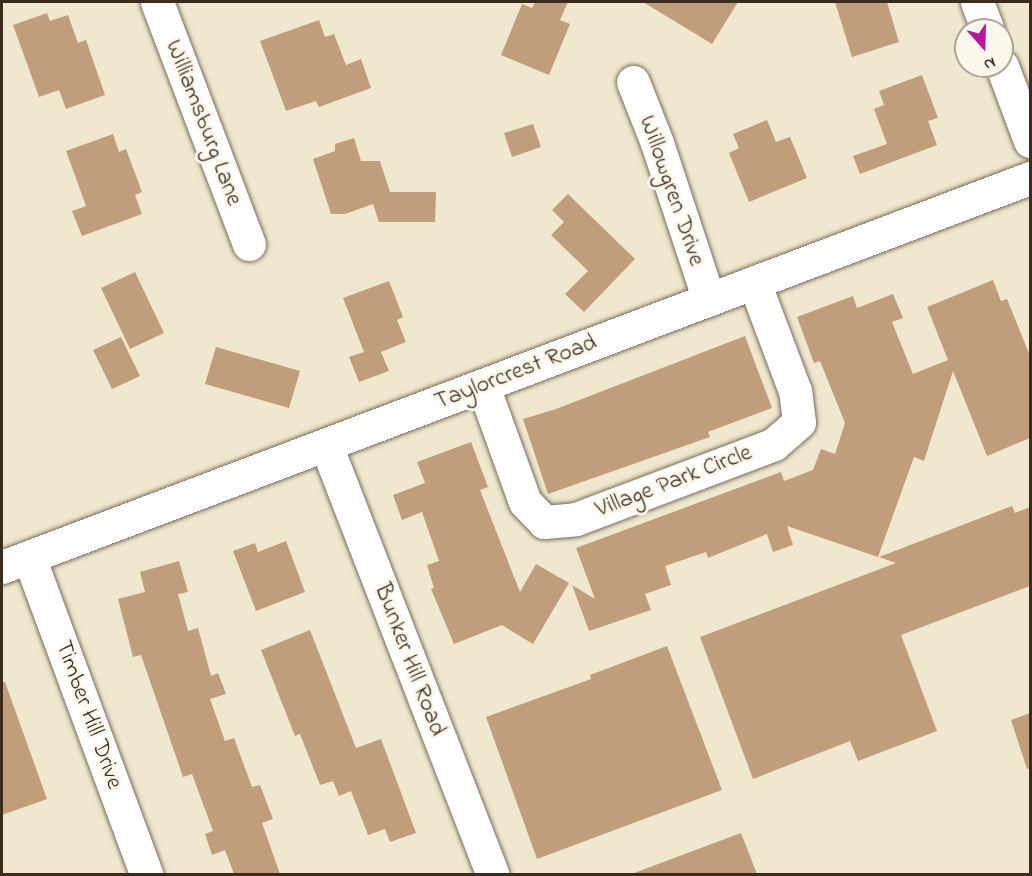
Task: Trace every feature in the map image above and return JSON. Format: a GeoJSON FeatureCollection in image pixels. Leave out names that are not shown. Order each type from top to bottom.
{"type":"FeatureCollection","features":[{"type":"Feature","properties":{"kind":"street","name":"Williamsburg Lane"},"geometry":{"type":"LineString","coordinates":[[158,2],[249,244]]}},
{"type":"Feature","properties":{"kind":"street"},"geometry":{"type":"LineString","coordinates":[[977,2],[983,18]]}},
{"type":"Feature","properties":{"kind":"street"},"geometry":{"type":"LineString","coordinates":[[1006,78],[1030,141]]}},
{"type":"Feature","properties":{"kind":"street","name":"Willowgren Drive"},"geometry":{"type":"LineString","coordinates":[[633,82],[657,143],[709,300]]}},
{"type":"Feature","properties":{"kind":"street","name":"Taylorcrest Road"},"geometry":{"type":"LineString","coordinates":[[15,562],[1030,178]]}},
{"type":"Feature","properties":{"kind":"street","name":"Village Park Circle"},"geometry":{"type":"LineString","coordinates":[[483,386],[525,502],[544,522],[576,519],[774,444],[799,422],[795,391],[754,282]]}},
{"type":"Feature","properties":{"kind":"street","name":"Bunker Hill Road"},"geometry":{"type":"LineString","coordinates":[[326,445],[492,874]]}},
{"type":"Feature","properties":{"kind":"street","name":"Timber Hill Drive"},"geometry":{"type":"LineString","coordinates":[[15,562],[146,874]]}},
{"type":"Feature","properties":{"kind":"building"},"geometry":{"type":"Polygon","coordinates":[[[535,2],[568,2],[560,20],[570,24],[549,75],[501,55],[522,4],[532,8],[535,2]]]}},
{"type":"Feature","properties":{"kind":"building"},"geometry":{"type":"Polygon","coordinates":[[[643,2],[738,2],[712,44],[643,2]]]}},
{"type":"Feature","properties":{"kind":"building"},"geometry":{"type":"Polygon","coordinates":[[[835,2],[887,2],[899,42],[852,57],[835,2]]]}},
{"type":"Feature","properties":{"kind":"building"},"geometry":{"type":"Polygon","coordinates":[[[47,13],[50,21],[68,15],[78,43],[86,40],[105,95],[66,109],[59,90],[39,97],[13,25],[47,13]]]}},
{"type":"Feature","properties":{"kind":"building"},"geometry":{"type":"Polygon","coordinates":[[[319,20],[325,37],[334,34],[346,65],[361,59],[371,88],[319,107],[316,101],[286,111],[260,41],[319,20]]]}},
{"type":"Feature","properties":{"kind":"building"},"geometry":{"type":"Polygon","coordinates":[[[922,75],[938,118],[928,121],[937,145],[860,174],[853,156],[887,144],[874,109],[884,105],[879,91],[922,75]]]}},
{"type":"Feature","properties":{"kind":"building"},"geometry":{"type":"Polygon","coordinates":[[[767,120],[776,142],[790,137],[807,178],[749,202],[729,153],[739,148],[733,134],[767,120]]]}},
{"type":"Feature","properties":{"kind":"building"},"geometry":{"type":"Polygon","coordinates":[[[533,124],[541,147],[512,157],[504,133],[533,124]]]}},
{"type":"Feature","properties":{"kind":"building"},"geometry":{"type":"Polygon","coordinates":[[[113,134],[119,152],[126,149],[142,192],[135,195],[142,214],[82,236],[72,211],[86,206],[66,151],[113,134]]]}},
{"type":"Feature","properties":{"kind":"building"},"geometry":{"type":"Polygon","coordinates":[[[354,138],[361,161],[380,161],[390,192],[436,192],[435,222],[379,222],[373,204],[345,214],[331,214],[313,159],[335,151],[335,144],[354,138]]]}},
{"type":"Feature","properties":{"kind":"building"},"geometry":{"type":"Polygon","coordinates":[[[568,194],[635,259],[584,312],[565,294],[588,271],[551,235],[564,222],[552,210],[568,194]]]}},
{"type":"Feature","properties":{"kind":"building"},"geometry":{"type":"Polygon","coordinates":[[[135,272],[164,333],[130,349],[101,288],[135,272]]]}},
{"type":"Feature","properties":{"kind":"building"},"geometry":{"type":"Polygon","coordinates":[[[993,280],[1001,301],[1007,299],[1030,356],[1030,438],[987,456],[953,371],[924,461],[914,457],[878,557],[787,526],[793,545],[773,552],[767,534],[708,558],[706,552],[665,566],[671,585],[645,594],[651,610],[589,631],[572,585],[595,599],[576,548],[781,472],[784,481],[813,470],[821,449],[835,454],[845,423],[820,361],[814,363],[797,317],[853,296],[857,308],[893,294],[903,318],[892,322],[913,374],[948,360],[927,307],[993,280]]]}},
{"type":"Feature","properties":{"kind":"building"},"geometry":{"type":"Polygon","coordinates":[[[389,281],[403,317],[397,320],[406,342],[381,352],[389,371],[359,382],[349,357],[364,352],[343,298],[389,281]]]}},
{"type":"Feature","properties":{"kind":"building"},"geometry":{"type":"Polygon","coordinates":[[[745,336],[772,408],[708,432],[710,437],[548,494],[523,419],[556,409],[745,336]]]}},
{"type":"Feature","properties":{"kind":"building"},"geometry":{"type":"Polygon","coordinates":[[[121,337],[140,376],[112,389],[93,350],[121,337]]]}},
{"type":"Feature","properties":{"kind":"building"},"geometry":{"type":"Polygon","coordinates":[[[216,347],[300,371],[289,408],[205,384],[216,347]]]}},
{"type":"Feature","properties":{"kind":"building"},"geometry":{"type":"Polygon","coordinates":[[[471,442],[488,487],[480,490],[520,592],[536,564],[569,583],[533,644],[502,625],[454,644],[431,589],[434,588],[427,565],[439,561],[422,512],[402,520],[393,495],[425,483],[417,462],[471,442]]]}},
{"type":"Feature","properties":{"kind":"building"},"geometry":{"type":"Polygon","coordinates":[[[1012,506],[1015,513],[1030,507],[1030,586],[901,635],[937,731],[858,761],[850,741],[753,779],[700,637],[896,563],[879,557],[1012,506]]]}},
{"type":"Feature","properties":{"kind":"building"},"geometry":{"type":"Polygon","coordinates":[[[286,541],[305,592],[256,611],[233,551],[255,543],[258,552],[286,541]]]}},
{"type":"Feature","properties":{"kind":"building"},"geometry":{"type":"Polygon","coordinates":[[[179,561],[188,592],[178,594],[188,631],[198,628],[211,676],[218,673],[226,694],[210,699],[225,741],[234,738],[252,787],[260,785],[273,819],[262,823],[280,874],[234,874],[225,850],[212,855],[205,834],[213,831],[192,774],[183,777],[141,655],[133,657],[118,599],[145,592],[140,572],[179,561]]]}},
{"type":"Feature","properties":{"kind":"building"},"geometry":{"type":"Polygon","coordinates":[[[310,630],[356,748],[381,739],[416,833],[390,842],[385,829],[368,835],[351,791],[339,796],[333,781],[320,785],[300,734],[295,736],[261,650],[310,630]]]}},
{"type":"Feature","properties":{"kind":"building"},"geometry":{"type":"Polygon","coordinates":[[[667,646],[722,790],[537,859],[486,717],[591,679],[590,675],[667,646]]]}},
{"type":"Feature","properties":{"kind":"building"},"geometry":{"type":"Polygon","coordinates":[[[2,682],[5,682],[47,799],[2,815],[2,682]]]}},
{"type":"Feature","properties":{"kind":"building"},"geometry":{"type":"Polygon","coordinates":[[[1030,713],[1030,768],[1027,769],[1011,720],[1030,713]]]}},
{"type":"Feature","properties":{"kind":"building"},"geometry":{"type":"Polygon","coordinates":[[[741,833],[757,874],[634,873],[741,833]]]}}]}
